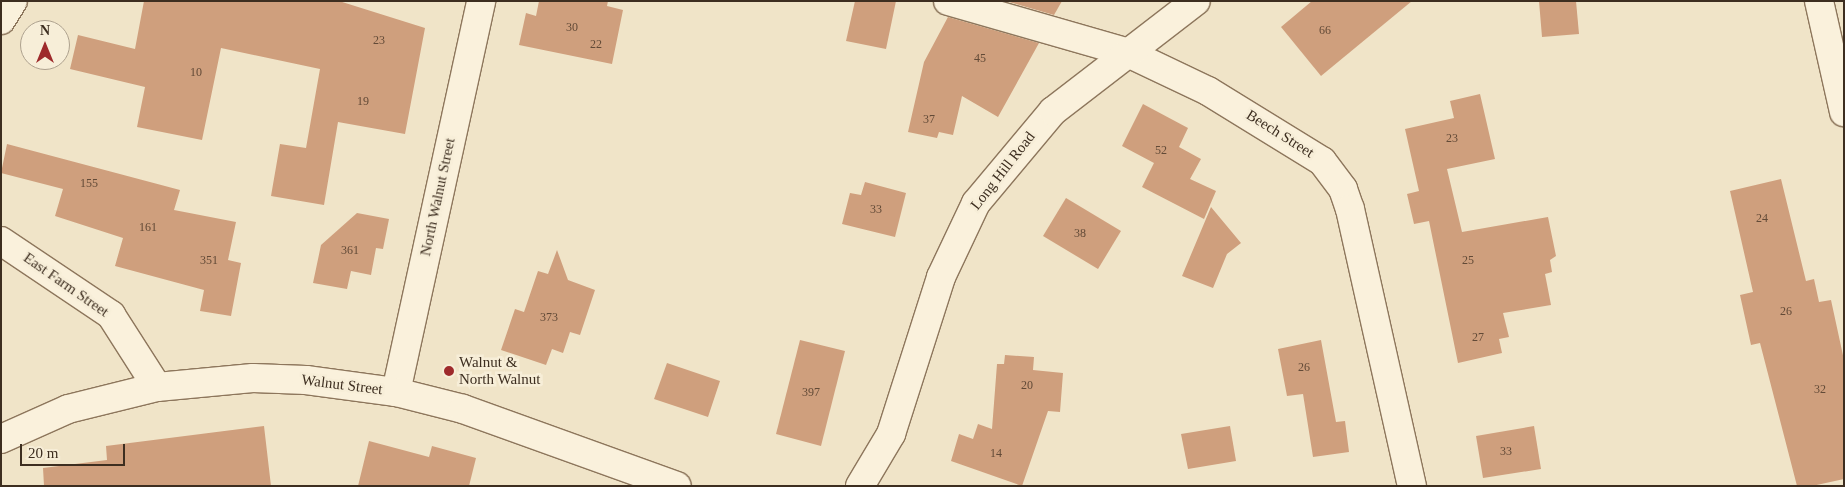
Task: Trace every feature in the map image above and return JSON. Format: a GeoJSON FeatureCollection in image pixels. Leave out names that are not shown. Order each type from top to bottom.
{"type":"FeatureCollection","features":[{"type":"Feature","properties":{"kind":"main road"},"geometry":{"type":"LineString","coordinates":[[1,20],[14,1]]}},
{"type":"Feature","properties":{"kind":"main road","name":"North Walnut Street"},"geometry":{"type":"LineString","coordinates":[[396,392],[481,1]]}},
{"type":"Feature","properties":{"kind":"main road","name":"Beech Street"},"geometry":{"type":"LineString","coordinates":[[948,1],[1126,52],[1262,122],[1305,148],[1334,174],[1350,209],[1412,486]]}},
{"type":"Feature","properties":{"kind":"main road","name":"Long Hill Road"},"geometry":{"type":"LineString","coordinates":[[860,486],[891,434],[941,277],[973,209],[1032,132],[1126,52],[1196,1]]}},
{"type":"Feature","properties":{"kind":"main road"},"geometry":{"type":"LineString","coordinates":[[1819,1],[1844,112]]}},
{"type":"Feature","properties":{"kind":"main road","name":"East Farm Street"},"geometry":{"type":"LineString","coordinates":[[1,240],[111,315],[157,386]]}},
{"type":"Feature","properties":{"kind":"main road","name":"Walnut Street"},"geometry":{"type":"LineString","coordinates":[[1,439],[68,409],[157,386],[203,381],[306,380],[396,392],[496,419],[678,486]]}},
{"type":"Feature","properties":{"kind":"building"},"geometry":{"type":"Polygon","coordinates":[[[144,1],[339,1],[425,28],[405,134],[338,122],[324,205],[271,196],[280,144],[306,148],[320,69],[221,48],[202,140],[137,127],[145,87],[70,69],[78,35],[135,49],[144,1]]]}},
{"type":"Feature","properties":{"kind":"building"},"geometry":{"type":"Polygon","coordinates":[[[539,1],[608,1],[607,6],[623,10],[612,64],[519,45],[526,13],[536,16],[539,1]]]}},
{"type":"Feature","properties":{"kind":"building"},"geometry":{"type":"Polygon","coordinates":[[[855,1],[896,1],[886,49],[846,41],[855,1]]]}},
{"type":"Feature","properties":{"kind":"building"},"geometry":{"type":"Polygon","coordinates":[[[1006,1],[1062,1],[1054,15],[1006,1]]]}},
{"type":"Feature","properties":{"kind":"building"},"geometry":{"type":"Polygon","coordinates":[[[1312,1],[1412,1],[1321,76],[1281,27],[1312,1]]]}},
{"type":"Feature","properties":{"kind":"building"},"geometry":{"type":"Polygon","coordinates":[[[1539,1],[1576,1],[1579,34],[1542,37],[1539,1]]]}},
{"type":"Feature","properties":{"kind":"building"},"geometry":{"type":"Polygon","coordinates":[[[948,17],[1039,43],[998,117],[962,96],[953,135],[939,132],[937,138],[908,132],[924,62],[948,17]]]}},
{"type":"Feature","properties":{"kind":"building"},"geometry":{"type":"Polygon","coordinates":[[[1480,94],[1495,159],[1447,169],[1462,232],[1548,217],[1556,256],[1550,260],[1552,272],[1545,274],[1551,305],[1503,313],[1509,337],[1499,339],[1502,353],[1458,363],[1429,221],[1414,224],[1407,194],[1419,191],[1405,129],[1454,118],[1450,101],[1480,94]]]}},
{"type":"Feature","properties":{"kind":"building"},"geometry":{"type":"Polygon","coordinates":[[[1143,104],[1188,128],[1179,147],[1201,159],[1190,179],[1216,191],[1204,219],[1142,187],[1154,163],[1122,146],[1143,104]]]}},
{"type":"Feature","properties":{"kind":"building"},"geometry":{"type":"Polygon","coordinates":[[[7,144],[180,190],[174,210],[236,222],[228,260],[241,263],[231,316],[200,311],[204,290],[115,266],[123,238],[55,216],[63,189],[1,173],[7,144]]]}},
{"type":"Feature","properties":{"kind":"building"},"geometry":{"type":"Polygon","coordinates":[[[1781,179],[1806,281],[1814,279],[1819,302],[1831,300],[1844,360],[1844,479],[1812,486],[1797,486],[1760,343],[1751,345],[1740,295],[1753,292],[1730,191],[1781,179]]]}},
{"type":"Feature","properties":{"kind":"building"},"geometry":{"type":"Polygon","coordinates":[[[865,182],[906,193],[895,237],[842,224],[850,193],[861,195],[865,182]]]}},
{"type":"Feature","properties":{"kind":"building"},"geometry":{"type":"Polygon","coordinates":[[[1066,198],[1121,231],[1098,269],[1043,236],[1066,198]]]}},
{"type":"Feature","properties":{"kind":"building"},"geometry":{"type":"Polygon","coordinates":[[[1211,207],[1241,243],[1227,254],[1213,288],[1182,276],[1211,207]]]}},
{"type":"Feature","properties":{"kind":"building"},"geometry":{"type":"Polygon","coordinates":[[[357,213],[389,219],[383,249],[376,248],[371,275],[351,271],[347,289],[313,283],[321,245],[357,213]]]}},
{"type":"Feature","properties":{"kind":"building"},"geometry":{"type":"Polygon","coordinates":[[[557,250],[568,280],[595,290],[580,335],[570,332],[563,353],[552,349],[546,365],[501,350],[515,309],[524,312],[538,271],[548,274],[557,250]]]}},
{"type":"Feature","properties":{"kind":"building"},"geometry":{"type":"Polygon","coordinates":[[[800,340],[845,351],[821,446],[776,434],[800,340]]]}},
{"type":"Feature","properties":{"kind":"building"},"geometry":{"type":"Polygon","coordinates":[[[1321,340],[1336,422],[1345,421],[1349,452],[1313,457],[1303,394],[1287,396],[1278,349],[1321,340]]]}},
{"type":"Feature","properties":{"kind":"building"},"geometry":{"type":"Polygon","coordinates":[[[1005,355],[1034,357],[1033,370],[1063,373],[1060,412],[1048,411],[1022,486],[951,461],[959,434],[973,439],[978,424],[992,429],[997,364],[1004,364],[1005,355]]]}},
{"type":"Feature","properties":{"kind":"building"},"geometry":{"type":"Polygon","coordinates":[[[667,363],[720,381],[708,417],[654,399],[667,363]]]}},
{"type":"Feature","properties":{"kind":"building"},"geometry":{"type":"Polygon","coordinates":[[[264,426],[271,486],[44,486],[43,468],[107,460],[106,446],[264,426]]]}},
{"type":"Feature","properties":{"kind":"building"},"geometry":{"type":"Polygon","coordinates":[[[1230,426],[1236,461],[1188,469],[1181,434],[1230,426]]]}},
{"type":"Feature","properties":{"kind":"building"},"geometry":{"type":"Polygon","coordinates":[[[1534,426],[1541,469],[1483,478],[1476,436],[1534,426]]]}},
{"type":"Feature","properties":{"kind":"building"},"geometry":{"type":"Polygon","coordinates":[[[369,441],[429,457],[432,446],[476,458],[469,486],[358,486],[369,441]]]}},
{"type":"Feature","properties":{"kind":"place","name":"Walnut & North Walnut"},"geometry":{"type":"Point","coordinates":[449,371]}}]}
